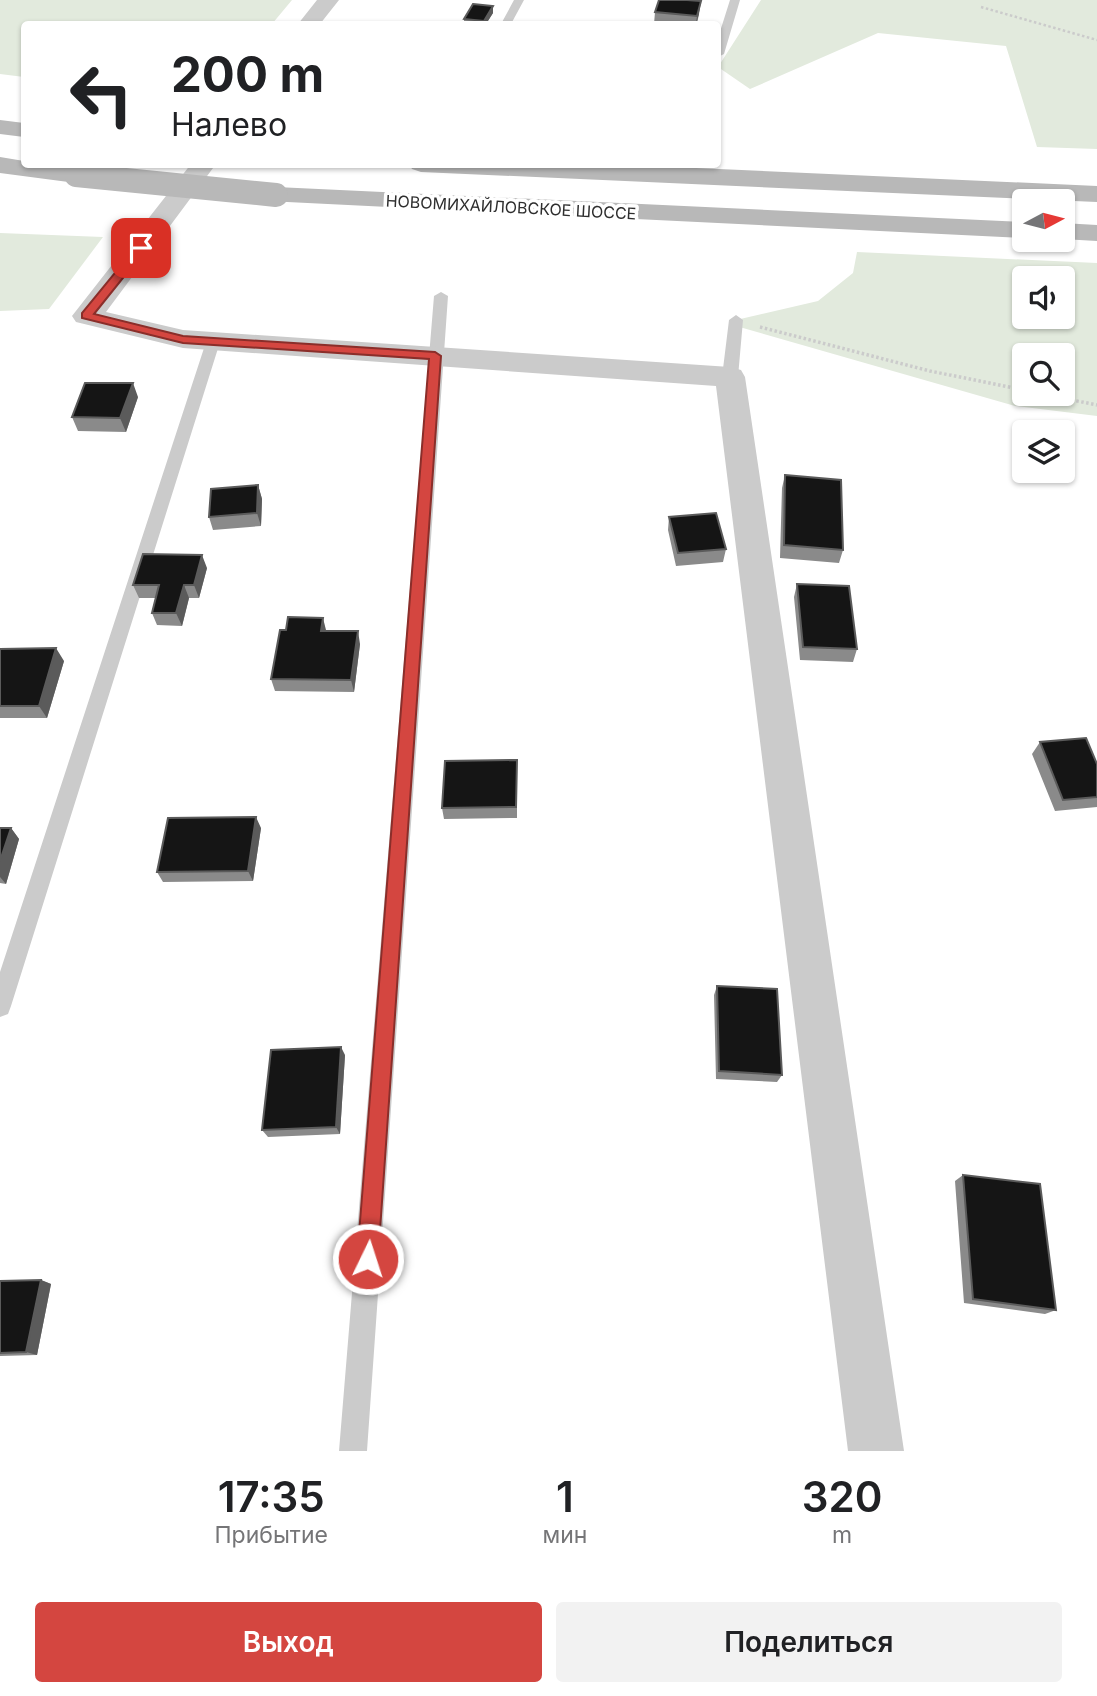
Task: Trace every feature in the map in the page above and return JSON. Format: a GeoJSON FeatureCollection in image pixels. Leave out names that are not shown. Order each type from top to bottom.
{"type":"FeatureCollection","features":[{"type":"Feature","properties":{"kind":"main road"},"geometry":{"type":"LineString","coordinates":[[0,127],[21,130]]}},
{"type":"Feature","properties":{"kind":"main road","name":"НОВОМИХАЙЛОВСКОЕ ШОССЕ"},"geometry":{"type":"LineString","coordinates":[[0,165],[76,176],[276,195],[1012,229]]}},
{"type":"Feature","properties":{"kind":"main road"},"geometry":{"type":"LineString","coordinates":[[511,168],[1097,194]]}},
{"type":"Feature","properties":{"kind":"main road"},"geometry":{"type":"LineString","coordinates":[[1075,232],[1097,233]]}},
{"type":"Feature","properties":{"kind":"street"},"geometry":{"type":"LineString","coordinates":[[311,21],[328,0]]}},
{"type":"Feature","properties":{"kind":"street"},"geometry":{"type":"LineString","coordinates":[[201,168],[114,284],[86,316],[183,340],[730,377],[876,1451]]}},
{"type":"Feature","properties":{"kind":"lane"},"geometry":{"type":"LineString","coordinates":[[508,21],[519,0]]}},
{"type":"Feature","properties":{"kind":"lane"},"geometry":{"type":"LineString","coordinates":[[721,44],[735,0]]}},
{"type":"Feature","properties":{"kind":"lane"},"geometry":{"type":"LineString","coordinates":[[353,1451],[441,296]]}},
{"type":"Feature","properties":{"kind":"lane"},"geometry":{"type":"LineString","coordinates":[[730,377],[736,320]]}},
{"type":"Feature","properties":{"kind":"lane"},"geometry":{"type":"LineString","coordinates":[[0,1006],[213,342]]}},
{"type":"Feature","properties":{"kind":"path"},"geometry":{"type":"LineString","coordinates":[[981,7],[1097,40]]}},
{"type":"Feature","properties":{"kind":"path"},"geometry":{"type":"LineString","coordinates":[[736,320],[930,371],[1012,388]]}},
{"type":"Feature","properties":{"kind":"path"},"geometry":{"type":"LineString","coordinates":[[1075,401],[1097,405]]}},
{"type":"Feature","properties":{"kind":"shaded area"},"geometry":{"type":"Polygon","coordinates":[[[0,0],[292,0],[274,21],[21,21],[21,77],[0,74],[0,0]]]}},
{"type":"Feature","properties":{"kind":"shaded area"},"geometry":{"type":"Polygon","coordinates":[[[761,0],[1097,0],[1097,149],[1037,147],[1006,46],[878,33],[750,89],[721,69],[721,62],[761,0]]]}},
{"type":"Feature","properties":{"kind":"shaded area"},"geometry":{"type":"Polygon","coordinates":[[[0,233],[103,237],[49,309],[0,311],[0,233]]]}},
{"type":"Feature","properties":{"kind":"shaded area"},"geometry":{"type":"Polygon","coordinates":[[[857,252],[1097,263],[1097,416],[1015,406],[1075,406],[1075,343],[1012,343],[1012,405],[736,326],[736,320],[818,301],[853,273],[857,252]]]}},
{"type":"Feature","properties":{"kind":"building"},"geometry":{"type":"Polygon","coordinates":[[[659,0],[701,1],[697,16],[655,12],[659,0]]]}},
{"type":"Feature","properties":{"kind":"building"},"geometry":{"type":"Polygon","coordinates":[[[473,4],[493,6],[484,21],[464,19],[473,4]]]}},
{"type":"Feature","properties":{"kind":"building"},"geometry":{"type":"Polygon","coordinates":[[[85,383],[133,383],[120,418],[72,417],[85,383]]]}},
{"type":"Feature","properties":{"kind":"building"},"geometry":{"type":"Polygon","coordinates":[[[785,475],[841,480],[843,550],[784,545],[785,475]]]}},
{"type":"Feature","properties":{"kind":"building"},"geometry":{"type":"Polygon","coordinates":[[[258,485],[257,513],[209,517],[211,489],[258,485]]]}},
{"type":"Feature","properties":{"kind":"building"},"geometry":{"type":"Polygon","coordinates":[[[716,513],[726,549],[678,553],[669,517],[716,513]]]}},
{"type":"Feature","properties":{"kind":"building"},"geometry":{"type":"Polygon","coordinates":[[[143,554],[202,555],[194,585],[184,585],[176,613],[152,613],[159,585],[133,585],[143,554]]]}},
{"type":"Feature","properties":{"kind":"building"},"geometry":{"type":"Polygon","coordinates":[[[797,584],[849,586],[857,649],[803,647],[797,584]]]}},
{"type":"Feature","properties":{"kind":"building"},"geometry":{"type":"Polygon","coordinates":[[[288,617],[323,618],[321,631],[358,631],[351,680],[271,679],[280,630],[286,630],[288,617]]]}},
{"type":"Feature","properties":{"kind":"building"},"geometry":{"type":"Polygon","coordinates":[[[56,648],[39,706],[0,706],[0,649],[56,648]]]}},
{"type":"Feature","properties":{"kind":"building"},"geometry":{"type":"Polygon","coordinates":[[[1086,738],[1097,764],[1097,797],[1063,800],[1040,742],[1086,738]]]}},
{"type":"Feature","properties":{"kind":"building"},"geometry":{"type":"Polygon","coordinates":[[[517,760],[516,807],[442,808],[445,761],[517,760]]]}},
{"type":"Feature","properties":{"kind":"building"},"geometry":{"type":"Polygon","coordinates":[[[256,817],[248,871],[157,872],[168,818],[256,817]]]}},
{"type":"Feature","properties":{"kind":"building"},"geometry":{"type":"Polygon","coordinates":[[[0,828],[11,828],[0,861],[0,828]]]}},
{"type":"Feature","properties":{"kind":"building"},"geometry":{"type":"Polygon","coordinates":[[[717,986],[777,989],[782,1075],[719,1071],[717,986]]]}},
{"type":"Feature","properties":{"kind":"building"},"geometry":{"type":"Polygon","coordinates":[[[341,1047],[336,1127],[262,1130],[271,1050],[341,1047]]]}},
{"type":"Feature","properties":{"kind":"building"},"geometry":{"type":"Polygon","coordinates":[[[963,1175],[1040,1184],[1056,1310],[973,1299],[963,1175]]]}},
{"type":"Feature","properties":{"kind":"building"},"geometry":{"type":"Polygon","coordinates":[[[41,1280],[26,1352],[0,1353],[0,1281],[41,1280]]]}},
{"type":"Feature","properties":{"kind":"route"},"geometry":{"type":"LineString","coordinates":[[141,248],[86,316],[183,340],[435,356],[368,1259]]}}]}
